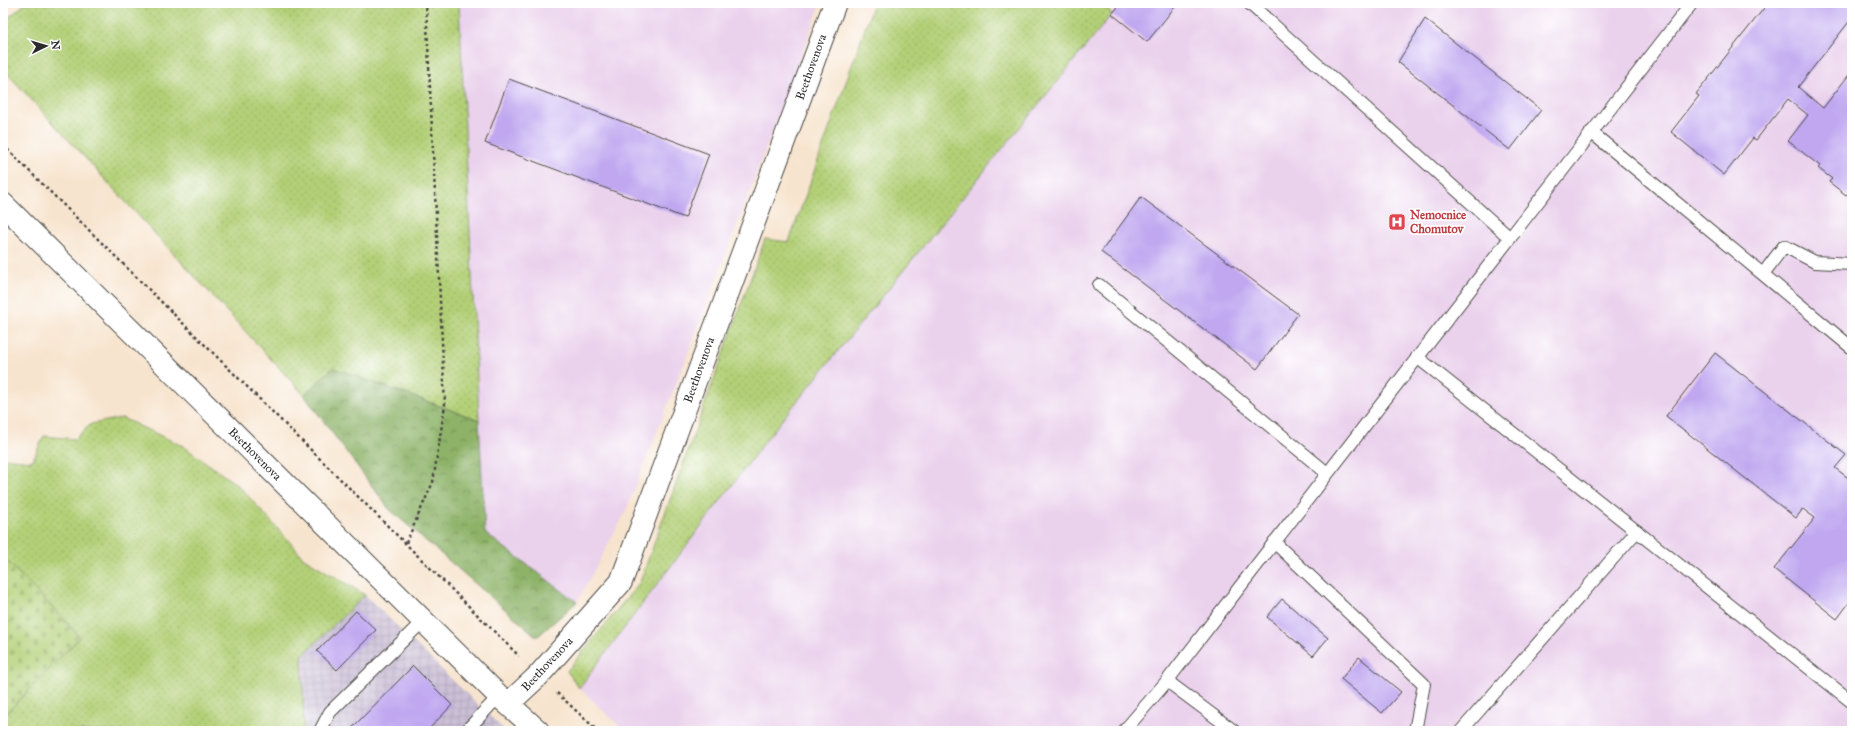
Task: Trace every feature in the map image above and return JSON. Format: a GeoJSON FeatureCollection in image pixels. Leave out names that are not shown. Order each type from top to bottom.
{"type":"FeatureCollection","features":[{"type":"Feature","properties":{"kind":"street","name":"Beethovenova"},"geometry":{"type":"LineString","coordinates":[[504,700],[538,676],[621,582],[834,3]]}},
{"type":"Feature","properties":{"kind":"street","name":"Beethovenova"},"geometry":{"type":"LineString","coordinates":[[3,204],[423,621],[538,731]]}},
{"type":"Feature","properties":{"kind":"lane"},"geometry":{"type":"LineString","coordinates":[[1250,3],[1510,238]]}},
{"type":"Feature","properties":{"kind":"lane"},"geometry":{"type":"LineString","coordinates":[[1124,731],[1167,682],[1327,473],[1692,3]]}},
{"type":"Feature","properties":{"kind":"lane"},"geometry":{"type":"LineString","coordinates":[[1592,132],[1852,348]]}},
{"type":"Feature","properties":{"kind":"lane"},"geometry":{"type":"LineString","coordinates":[[1763,274],[1784,246],[1815,262],[1852,264]]}},
{"type":"Feature","properties":{"kind":"lane"},"geometry":{"type":"LineString","coordinates":[[1099,285],[1327,473]]}},
{"type":"Feature","properties":{"kind":"lane"},"geometry":{"type":"LineString","coordinates":[[1417,357],[1852,702]]}},
{"type":"Feature","properties":{"kind":"lane"},"geometry":{"type":"LineString","coordinates":[[1461,731],[1637,531]]}},
{"type":"Feature","properties":{"kind":"lane"},"geometry":{"type":"LineString","coordinates":[[1274,542],[1424,684],[1415,731]]}},
{"type":"Feature","properties":{"kind":"lane"},"geometry":{"type":"LineString","coordinates":[[320,731],[330,712],[423,621]]}},
{"type":"Feature","properties":{"kind":"lane"},"geometry":{"type":"LineString","coordinates":[[1167,682],[1234,731]]}},
{"type":"Feature","properties":{"kind":"lane"},"geometry":{"type":"LineString","coordinates":[[466,731],[504,700]]}},
{"type":"Feature","properties":{"kind":"path"},"geometry":{"type":"LineString","coordinates":[[406,543],[433,482],[445,405],[426,3]]}},
{"type":"Feature","properties":{"kind":"path"},"geometry":{"type":"LineString","coordinates":[[3,145],[406,543],[538,676],[598,731]]}},
{"type":"Feature","properties":{"kind":"shaded area"},"geometry":{"type":"Polygon","coordinates":[[[459,3],[821,3],[696,333],[625,513],[577,602],[485,533],[459,3]]]}},
{"type":"Feature","properties":{"kind":"shaded area","name":"Nemocnice Chomutov"},"geometry":{"type":"Polygon","coordinates":[[[1121,3],[1852,3],[1852,731],[625,731],[579,688],[773,431],[1121,3]]]}},
{"type":"Feature","properties":{"kind":"shaded area"},"geometry":{"type":"Polygon","coordinates":[[[365,595],[505,731],[304,731],[302,656],[365,595]]]}},
{"type":"Feature","properties":{"kind":"green space"},"geometry":{"type":"Polygon","coordinates":[[[26,3],[459,3],[479,420],[333,368],[304,395],[3,69],[3,22],[26,3]]]}},
{"type":"Feature","properties":{"kind":"green space"},"geometry":{"type":"Polygon","coordinates":[[[874,3],[1102,3],[1112,14],[773,431],[579,688],[567,671],[640,582],[765,239],[789,242],[874,3]]]}},
{"type":"Feature","properties":{"kind":"green space"},"geometry":{"type":"Polygon","coordinates":[[[333,368],[479,420],[485,533],[577,602],[537,637],[389,509],[304,395],[333,368]]]}},
{"type":"Feature","properties":{"kind":"green space"},"geometry":{"type":"Polygon","coordinates":[[[122,418],[183,446],[240,487],[304,558],[365,595],[302,656],[304,731],[3,731],[3,717],[80,637],[3,557],[3,458],[32,461],[44,436],[75,439],[91,424],[122,418]]]}},
{"type":"Feature","properties":{"kind":"green space"},"geometry":{"type":"Polygon","coordinates":[[[3,557],[80,637],[3,717],[3,557]]]}},
{"type":"Feature","properties":{"kind":"building"},"geometry":{"type":"Polygon","coordinates":[[[1121,3],[1178,3],[1147,42],[1112,14],[1121,3]]]}},
{"type":"Feature","properties":{"kind":"building"},"geometry":{"type":"Polygon","coordinates":[[[1768,3],[1852,3],[1852,18],[1798,87],[1823,108],[1852,71],[1852,194],[1849,192],[1846,195],[1829,182],[1832,179],[1818,168],[1820,166],[1788,141],[1808,115],[1788,99],[1756,140],[1753,138],[1724,175],[1671,132],[1699,96],[1696,94],[1768,3]]]}},
{"type":"Feature","properties":{"kind":"building"},"geometry":{"type":"Polygon","coordinates":[[[1425,19],[1541,110],[1510,150],[1398,62],[1425,19]]]}},
{"type":"Feature","properties":{"kind":"building"},"geometry":{"type":"Polygon","coordinates":[[[509,79],[709,154],[685,218],[485,143],[509,79]]]}},
{"type":"Feature","properties":{"kind":"building"},"geometry":{"type":"Polygon","coordinates":[[[1141,197],[1298,314],[1257,369],[1101,252],[1141,197]]]}},
{"type":"Feature","properties":{"kind":"building"},"geometry":{"type":"Polygon","coordinates":[[[1715,353],[1846,455],[1835,468],[1847,477],[1852,471],[1852,599],[1837,619],[1774,569],[1815,518],[1803,509],[1796,518],[1666,416],[1715,353]]]}},
{"type":"Feature","properties":{"kind":"building"},"geometry":{"type":"Polygon","coordinates":[[[1282,599],[1328,638],[1313,656],[1267,617],[1282,599]]]}},
{"type":"Feature","properties":{"kind":"building"},"geometry":{"type":"Polygon","coordinates":[[[356,611],[376,630],[337,670],[317,651],[356,611]]]}},
{"type":"Feature","properties":{"kind":"building"},"geometry":{"type":"Polygon","coordinates":[[[1359,657],[1401,692],[1382,713],[1341,679],[1359,657]]]}},
{"type":"Feature","properties":{"kind":"building"},"geometry":{"type":"Polygon","coordinates":[[[413,666],[452,705],[427,731],[349,731],[413,666]]]}},
{"type":"Feature","properties":{"kind":"place","name":"Nemocnice Chomutov"},"geometry":{"type":"Point","coordinates":[1397,222]}}]}
